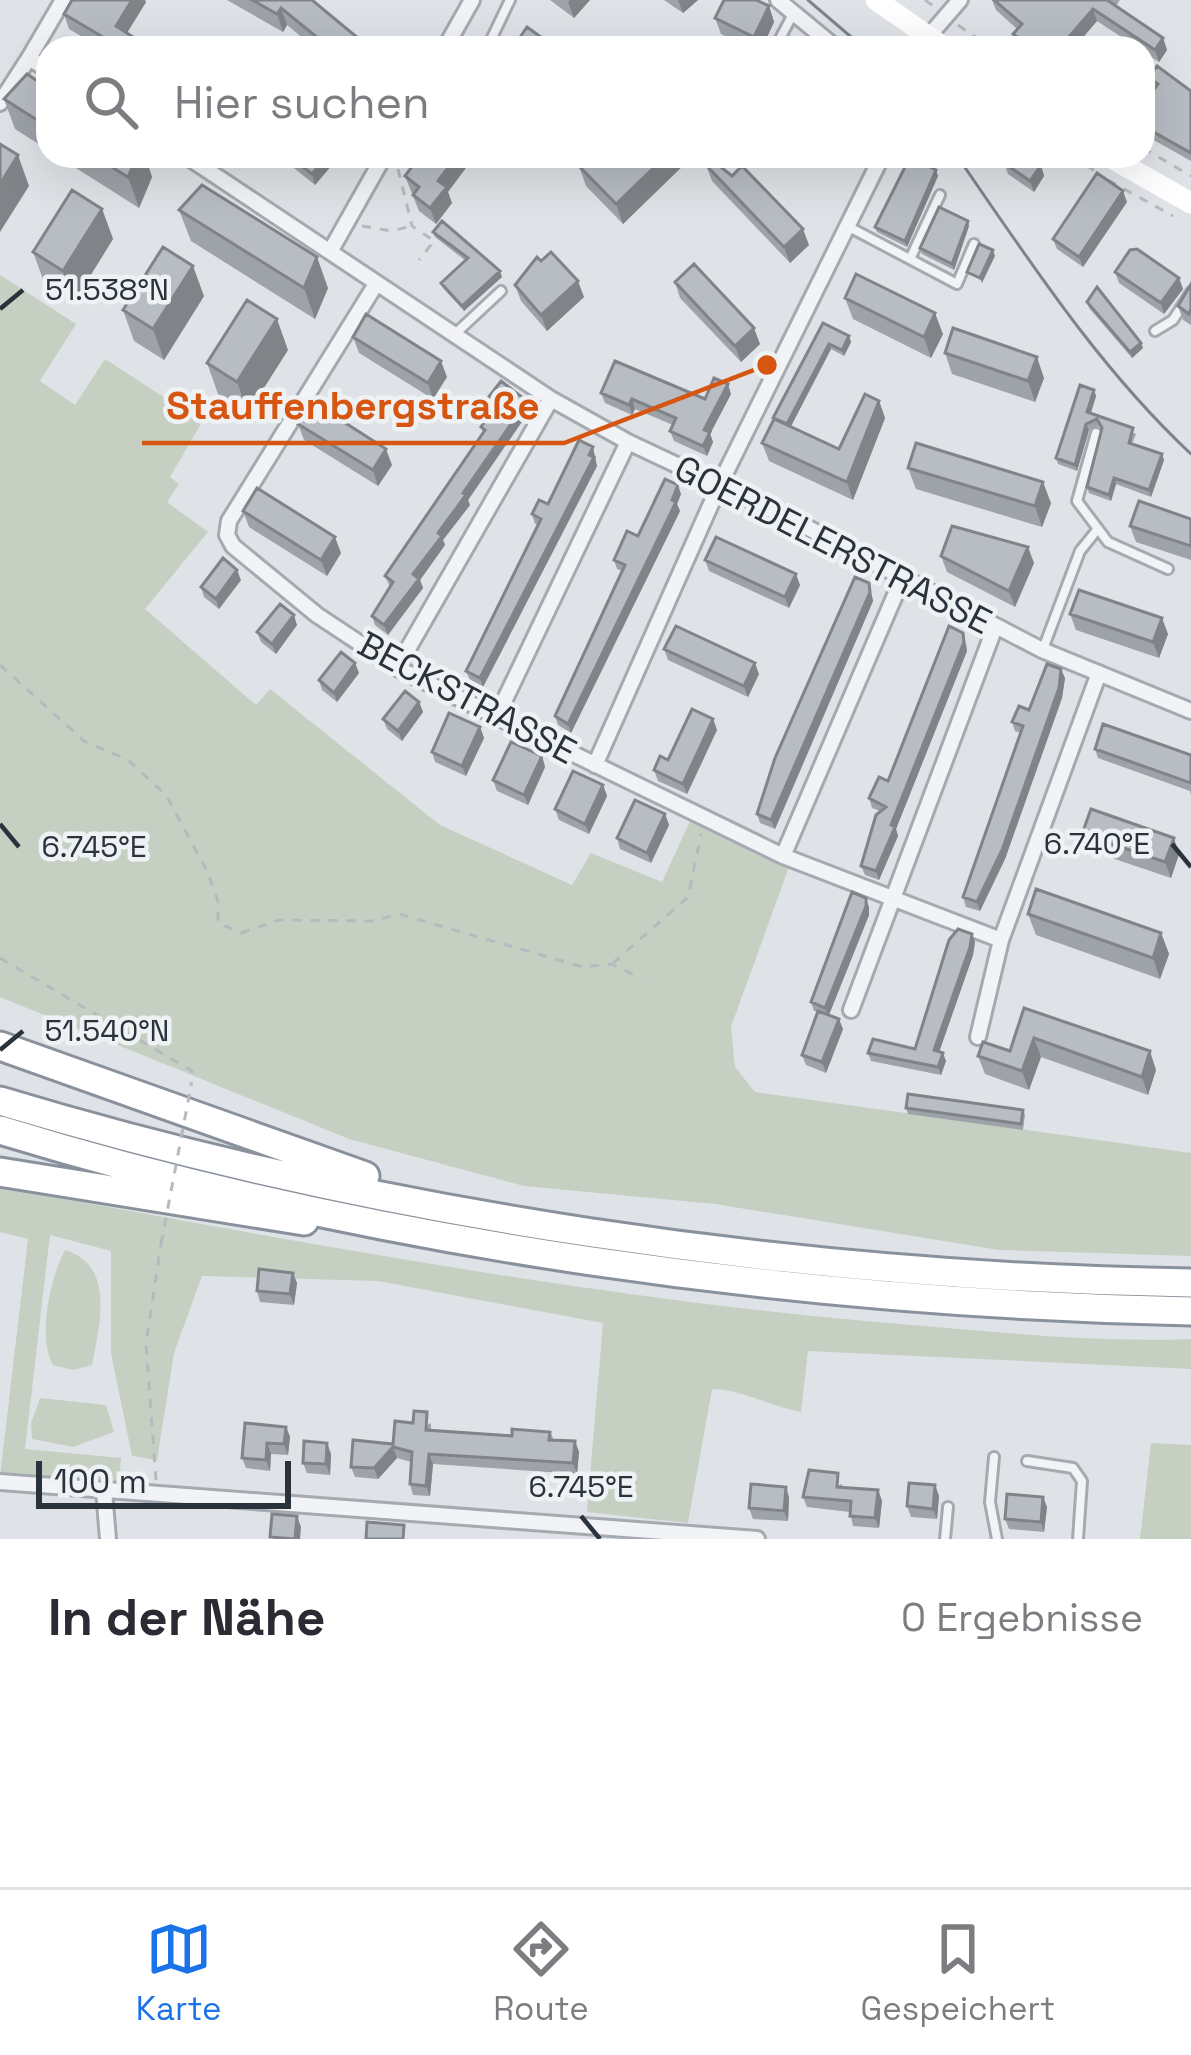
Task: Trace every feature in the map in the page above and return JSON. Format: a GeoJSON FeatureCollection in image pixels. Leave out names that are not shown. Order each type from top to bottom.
{"type":"FeatureCollection","features":[{"type":"Feature","properties":{"kind":"highway"},"geometry":{"type":"LineString","coordinates":[[0,1046],[436,1203]]}},
{"type":"Feature","properties":{"kind":"highway"},"geometry":{"type":"LineString","coordinates":[[0,1101],[167,1146],[436,1203],[784,1255],[1191,1283]]}},
{"type":"Feature","properties":{"kind":"highway"},"geometry":{"type":"LineString","coordinates":[[0,1130],[160,1174],[400,1225],[777,1282],[963,1299],[1191,1311]]}},
{"type":"Feature","properties":{"kind":"highway"},"geometry":{"type":"LineString","coordinates":[[0,1172],[289,1220],[400,1225]]}},
{"type":"Feature","properties":{"kind":"main road"},"geometry":{"type":"LineString","coordinates":[[876,0],[928,36]]}},
{"type":"Feature","properties":{"kind":"main road"},"geometry":{"type":"LineString","coordinates":[[1129,168],[1191,203]]}},
{"type":"Feature","properties":{"kind":"street"},"geometry":{"type":"LineString","coordinates":[[42,36],[63,0]]}},
{"type":"Feature","properties":{"kind":"street"},"geometry":{"type":"LineString","coordinates":[[452,36],[472,0]]}},
{"type":"Feature","properties":{"kind":"street"},"geometry":{"type":"LineString","coordinates":[[778,0],[822,36]]}},
{"type":"Feature","properties":{"kind":"street"},"geometry":{"type":"LineString","coordinates":[[939,36],[946,16],[960,0]]}},
{"type":"Feature","properties":{"kind":"street"},"geometry":{"type":"LineString","coordinates":[[0,104],[36,46]]}},
{"type":"Feature","properties":{"kind":"street"},"geometry":{"type":"LineString","coordinates":[[29,58],[36,62]]}},
{"type":"Feature","properties":{"kind":"street","name":"GOERDELERSTRASSE"},"geometry":{"type":"LineString","coordinates":[[205,168],[551,399],[628,442],[1042,650],[1191,711]]}},
{"type":"Feature","properties":{"kind":"street"},"geometry":{"type":"LineString","coordinates":[[331,250],[377,168]]}},
{"type":"Feature","properties":{"kind":"street"},"geometry":{"type":"LineString","coordinates":[[595,765],[719,486],[876,168]]}},
{"type":"Feature","properties":{"kind":"street","name":"BECKSTRASSE"},"geometry":{"type":"LineString","coordinates":[[376,284],[229,520],[226,535],[232,547],[316,615],[397,668],[783,856],[1001,940]]}},
{"type":"Feature","properties":{"kind":"street"},"geometry":{"type":"LineString","coordinates":[[397,668],[551,399]]}},
{"type":"Feature","properties":{"kind":"street"},"geometry":{"type":"LineString","coordinates":[[496,718],[628,442]]}},
{"type":"Feature","properties":{"kind":"street"},"geometry":{"type":"LineString","coordinates":[[783,856],[902,579]]}},
{"type":"Feature","properties":{"kind":"street"},"geometry":{"type":"LineString","coordinates":[[851,1010],[995,627]]}},
{"type":"Feature","properties":{"kind":"street"},"geometry":{"type":"LineString","coordinates":[[978,1036],[1001,940],[1099,673]]}},
{"type":"Feature","properties":{"kind":"street"},"geometry":{"type":"LineString","coordinates":[[0,1482],[757,1539]]}},
{"type":"Feature","properties":{"kind":"street"},"geometry":{"type":"LineString","coordinates":[[104,1491],[108,1539]]}},
{"type":"Feature","properties":{"kind":"lane"},"geometry":{"type":"LineString","coordinates":[[493,36],[510,0]]}},
{"type":"Feature","properties":{"kind":"lane"},"geometry":{"type":"LineString","coordinates":[[782,36],[794,13]]}},
{"type":"Feature","properties":{"kind":"lane"},"geometry":{"type":"LineString","coordinates":[[910,260],[940,195]]}},
{"type":"Feature","properties":{"kind":"lane"},"geometry":{"type":"LineString","coordinates":[[847,226],[957,284],[974,244]]}},
{"type":"Feature","properties":{"kind":"lane"},"geometry":{"type":"LineString","coordinates":[[454,335],[501,291]]}},
{"type":"Feature","properties":{"kind":"lane"},"geometry":{"type":"LineString","coordinates":[[1155,331],[1173,320],[1191,292]]}},
{"type":"Feature","properties":{"kind":"lane"},"geometry":{"type":"LineString","coordinates":[[1096,433],[1077,501],[1108,542],[1168,569]]}},
{"type":"Feature","properties":{"kind":"lane"},"geometry":{"type":"LineString","coordinates":[[1042,650],[1080,551],[1097,530]]}},
{"type":"Feature","properties":{"kind":"lane"},"geometry":{"type":"LineString","coordinates":[[994,1457],[990,1502],[998,1539]]}},
{"type":"Feature","properties":{"kind":"lane"},"geometry":{"type":"LineString","coordinates":[[1027,1461],[1073,1468],[1082,1480],[1078,1539]]}},
{"type":"Feature","properties":{"kind":"lane"},"geometry":{"type":"LineString","coordinates":[[944,1539],[948,1507]]}},
{"type":"Feature","properties":{"kind":"path"},"geometry":{"type":"LineString","coordinates":[[946,16],[974,36]]}},
{"type":"Feature","properties":{"kind":"path"},"geometry":{"type":"LineString","coordinates":[[1155,155],[1191,176]]}},
{"type":"Feature","properties":{"kind":"path"},"geometry":{"type":"LineString","coordinates":[[396,168],[414,224],[434,241],[419,260]]}},
{"type":"Feature","properties":{"kind":"path"},"geometry":{"type":"LineString","coordinates":[[348,218],[392,231],[414,224],[422,214]]}},
{"type":"Feature","properties":{"kind":"path"},"geometry":{"type":"LineString","coordinates":[[0,665],[84,741],[128,760],[166,795],[208,872],[218,902],[218,923],[226,930],[241,933],[279,920],[373,921],[399,914],[583,967],[611,964],[641,978]]}},
{"type":"Feature","properties":{"kind":"path"},"geometry":{"type":"LineString","coordinates":[[611,964],[688,897],[704,818]]}},
{"type":"Feature","properties":{"kind":"path"},"geometry":{"type":"LineString","coordinates":[[0,958],[192,1071],[146,1344],[148,1428],[158,1494]]}},
{"type":"Feature","properties":{"kind":"green space"},"geometry":{"type":"Polygon","coordinates":[[[0,275],[76,324],[40,381],[75,405],[105,359],[202,422],[170,477],[179,484],[167,502],[208,532],[145,609],[256,705],[270,689],[440,825],[572,885],[591,853],[662,882],[690,821],[789,867],[731,1027],[735,1067],[755,1092],[1191,1153],[1191,1256],[999,1250],[715,1204],[524,1186],[349,1139],[0,997],[0,275]]]}},
{"type":"Feature","properties":{"kind":"green space"},"geometry":{"type":"Polygon","coordinates":[[[0,1187],[448,1267],[674,1300],[1009,1333],[1191,1339],[1191,1369],[808,1351],[801,1412],[712,1389],[688,1523],[587,1512],[603,1323],[378,1281],[202,1276],[174,1353],[157,1460],[132,1456],[111,1353],[111,1251],[50,1235],[25,1449],[121,1458],[119,1485],[0,1476],[28,1239],[0,1232],[0,1187]]]}},
{"type":"Feature","properties":{"kind":"green space"},"geometry":{"type":"Polygon","coordinates":[[[65,1250],[91,1268],[100,1297],[92,1365],[73,1370],[53,1365],[46,1340],[50,1292],[65,1250]]]}},
{"type":"Feature","properties":{"kind":"green space"},"geometry":{"type":"Polygon","coordinates":[[[40,1398],[106,1405],[114,1432],[73,1447],[32,1439],[31,1423],[40,1398]]]}},
{"type":"Feature","properties":{"kind":"green space"},"geometry":{"type":"Polygon","coordinates":[[[1151,1443],[1191,1445],[1191,1539],[1140,1539],[1151,1443]]]}},
{"type":"Feature","properties":{"kind":"building"},"geometry":{"type":"Polygon","coordinates":[[[72,0],[132,0],[116,26],[131,36],[101,36],[64,14],[72,0]]]}},
{"type":"Feature","properties":{"kind":"building"},"geometry":{"type":"Polygon","coordinates":[[[252,0],[312,0],[356,36],[315,36],[281,8],[277,14],[252,0]]]}},
{"type":"Feature","properties":{"kind":"building"},"geometry":{"type":"Polygon","coordinates":[[[724,0],[756,0],[769,6],[754,36],[715,18],[724,0]]]}},
{"type":"Feature","properties":{"kind":"building"},"geometry":{"type":"Polygon","coordinates":[[[994,0],[1107,0],[1163,38],[1155,50],[1155,36],[1134,36],[1093,9],[1070,36],[1016,36],[1022,24],[994,0]]]}},
{"type":"Feature","properties":{"kind":"building"},"geometry":{"type":"Polygon","coordinates":[[[1157,66],[1191,91],[1191,153],[1155,133],[1157,66]]]}},
{"type":"Feature","properties":{"kind":"building"},"geometry":{"type":"Polygon","coordinates":[[[27,74],[36,80],[36,119],[4,99],[27,74]]]}},
{"type":"Feature","properties":{"kind":"building"},"geometry":{"type":"Polygon","coordinates":[[[0,144],[18,155],[0,184],[0,144]]]}},
{"type":"Feature","properties":{"kind":"building"},"geometry":{"type":"Polygon","coordinates":[[[411,168],[448,168],[438,181],[447,187],[430,208],[413,195],[419,187],[405,176],[411,168]]]}},
{"type":"Feature","properties":{"kind":"building"},"geometry":{"type":"Polygon","coordinates":[[[581,168],[654,168],[616,204],[581,168]]]}},
{"type":"Feature","properties":{"kind":"building"},"geometry":{"type":"Polygon","coordinates":[[[709,168],[722,168],[732,176],[744,168],[803,229],[784,247],[709,168]]]}},
{"type":"Feature","properties":{"kind":"building"},"geometry":{"type":"Polygon","coordinates":[[[904,168],[936,170],[905,241],[875,227],[904,168]]]}},
{"type":"Feature","properties":{"kind":"building"},"geometry":{"type":"Polygon","coordinates":[[[1011,168],[1039,168],[1030,181],[1011,168]]]}},
{"type":"Feature","properties":{"kind":"building"},"geometry":{"type":"Polygon","coordinates":[[[1097,173],[1123,191],[1079,257],[1053,239],[1097,173]]]}},
{"type":"Feature","properties":{"kind":"building"},"geometry":{"type":"Polygon","coordinates":[[[202,185],[317,257],[304,288],[179,210],[202,185]]]}},
{"type":"Feature","properties":{"kind":"building"},"geometry":{"type":"Polygon","coordinates":[[[72,190],[102,209],[63,271],[33,252],[72,190]]]}},
{"type":"Feature","properties":{"kind":"building"},"geometry":{"type":"Polygon","coordinates":[[[939,207],[968,221],[952,264],[920,248],[939,207]]]}},
{"type":"Feature","properties":{"kind":"building"},"geometry":{"type":"Polygon","coordinates":[[[442,221],[500,271],[462,306],[441,283],[468,258],[433,232],[442,221]]]}},
{"type":"Feature","properties":{"kind":"building"},"geometry":{"type":"Polygon","coordinates":[[[979,244],[993,250],[980,278],[967,272],[979,244]]]}},
{"type":"Feature","properties":{"kind":"building"},"geometry":{"type":"Polygon","coordinates":[[[163,247],[193,266],[153,329],[123,310],[163,247]]]}},
{"type":"Feature","properties":{"kind":"building"},"geometry":{"type":"Polygon","coordinates":[[[1137,249],[1179,278],[1161,303],[1115,272],[1130,250],[1137,249]]]}},
{"type":"Feature","properties":{"kind":"building"},"geometry":{"type":"Polygon","coordinates":[[[551,252],[578,281],[541,315],[515,285],[537,257],[541,261],[551,252]]]}},
{"type":"Feature","properties":{"kind":"building"},"geometry":{"type":"Polygon","coordinates":[[[694,264],[754,328],[735,346],[675,282],[694,264]]]}},
{"type":"Feature","properties":{"kind":"building"},"geometry":{"type":"Polygon","coordinates":[[[856,274],[935,313],[924,337],[845,298],[856,274]]]}},
{"type":"Feature","properties":{"kind":"building"},"geometry":{"type":"Polygon","coordinates":[[[1191,284],[1191,309],[1189,314],[1178,306],[1191,284]]]}},
{"type":"Feature","properties":{"kind":"building"},"geometry":{"type":"Polygon","coordinates":[[[1097,287],[1141,343],[1130,352],[1087,302],[1097,287]]]}},
{"type":"Feature","properties":{"kind":"building"},"geometry":{"type":"Polygon","coordinates":[[[247,300],[277,319],[237,382],[207,363],[247,300]]]}},
{"type":"Feature","properties":{"kind":"building"},"geometry":{"type":"Polygon","coordinates":[[[366,314],[441,361],[428,383],[353,337],[366,314]]]}},
{"type":"Feature","properties":{"kind":"building"},"geometry":{"type":"Polygon","coordinates":[[[823,323],[849,336],[842,350],[829,344],[787,424],[773,418],[823,323]]]}},
{"type":"Feature","properties":{"kind":"building"},"geometry":{"type":"Polygon","coordinates":[[[953,328],[1037,357],[1028,381],[945,353],[953,328]]]}},
{"type":"Feature","properties":{"kind":"building"},"geometry":{"type":"Polygon","coordinates":[[[615,361],[705,399],[714,378],[728,384],[704,430],[710,432],[703,446],[670,431],[676,418],[632,399],[629,405],[601,393],[615,361]]]}},
{"type":"Feature","properties":{"kind":"building"},"geometry":{"type":"Polygon","coordinates":[[[501,381],[527,401],[413,574],[419,579],[384,625],[372,616],[393,582],[385,576],[485,430],[481,427],[490,414],[481,407],[501,381]]]}},
{"type":"Feature","properties":{"kind":"building"},"geometry":{"type":"Polygon","coordinates":[[[1080,385],[1094,390],[1087,412],[1133,428],[1129,443],[1162,454],[1149,490],[1114,478],[1109,495],[1087,487],[1102,428],[1097,419],[1086,424],[1075,465],[1056,458],[1080,385]]]}},
{"type":"Feature","properties":{"kind":"building"},"geometry":{"type":"Polygon","coordinates":[[[865,394],[879,401],[847,482],[762,443],[774,419],[839,449],[865,394]]]}},
{"type":"Feature","properties":{"kind":"building"},"geometry":{"type":"Polygon","coordinates":[[[311,401],[386,449],[373,470],[298,424],[311,401]]]}},
{"type":"Feature","properties":{"kind":"building"},"geometry":{"type":"Polygon","coordinates":[[[579,440],[593,447],[589,455],[594,457],[480,678],[466,671],[541,519],[532,514],[539,500],[548,504],[579,440]]]}},
{"type":"Feature","properties":{"kind":"building"},"geometry":{"type":"Polygon","coordinates":[[[916,443],[1043,482],[1035,506],[908,468],[916,443]]]}},
{"type":"Feature","properties":{"kind":"building"},"geometry":{"type":"Polygon","coordinates":[[[665,479],[678,485],[672,500],[676,502],[568,724],[555,716],[625,565],[614,560],[627,531],[638,536],[665,479]]]}},
{"type":"Feature","properties":{"kind":"building"},"geometry":{"type":"Polygon","coordinates":[[[257,488],[335,537],[321,560],[243,511],[257,488]]]}},
{"type":"Feature","properties":{"kind":"building"},"geometry":{"type":"Polygon","coordinates":[[[1139,501],[1191,519],[1191,546],[1130,526],[1139,501]]]}},
{"type":"Feature","properties":{"kind":"building"},"geometry":{"type":"Polygon","coordinates":[[[952,526],[1028,547],[1009,591],[941,556],[952,526]]]}},
{"type":"Feature","properties":{"kind":"building"},"geometry":{"type":"Polygon","coordinates":[[[716,537],[796,574],[785,597],[705,560],[716,537]]]}},
{"type":"Feature","properties":{"kind":"building"},"geometry":{"type":"Polygon","coordinates":[[[223,558],[237,570],[216,599],[201,587],[223,558]]]}},
{"type":"Feature","properties":{"kind":"building"},"geometry":{"type":"Polygon","coordinates":[[[855,577],[869,583],[870,592],[771,820],[757,814],[775,758],[855,577]]]}},
{"type":"Feature","properties":{"kind":"building"},"geometry":{"type":"Polygon","coordinates":[[[1079,590],[1162,618],[1153,642],[1070,614],[1079,590]]]}},
{"type":"Feature","properties":{"kind":"building"},"geometry":{"type":"Polygon","coordinates":[[[280,604],[294,615],[272,644],[257,632],[280,604]]]}},
{"type":"Feature","properties":{"kind":"building"},"geometry":{"type":"Polygon","coordinates":[[[676,626],[755,663],[744,686],[664,649],[676,626]]]}},
{"type":"Feature","properties":{"kind":"building"},"geometry":{"type":"Polygon","coordinates":[[[949,626],[963,633],[964,642],[876,871],[861,866],[876,815],[886,807],[869,798],[879,777],[888,781],[949,626]]]}},
{"type":"Feature","properties":{"kind":"building"},"geometry":{"type":"Polygon","coordinates":[[[341,652],[355,663],[334,693],[319,680],[341,652]]]}},
{"type":"Feature","properties":{"kind":"building"},"geometry":{"type":"Polygon","coordinates":[[[1047,664],[1061,669],[1059,688],[1002,850],[977,902],[963,897],[1023,726],[1012,722],[1019,706],[1029,710],[1047,664]]]}},
{"type":"Feature","properties":{"kind":"building"},"geometry":{"type":"Polygon","coordinates":[[[405,691],[419,702],[398,731],[383,719],[405,691]]]}},
{"type":"Feature","properties":{"kind":"building"},"geometry":{"type":"Polygon","coordinates":[[[692,709],[713,719],[683,784],[654,770],[660,756],[668,760],[692,709]]]}},
{"type":"Feature","properties":{"kind":"building"},"geometry":{"type":"Polygon","coordinates":[[[449,713],[480,727],[462,766],[432,752],[449,713]]]}},
{"type":"Feature","properties":{"kind":"building"},"geometry":{"type":"Polygon","coordinates":[[[1103,724],[1191,755],[1191,783],[1095,749],[1103,724]]]}},
{"type":"Feature","properties":{"kind":"building"},"geometry":{"type":"Polygon","coordinates":[[[511,742],[542,756],[524,795],[493,780],[511,742]]]}},
{"type":"Feature","properties":{"kind":"building"},"geometry":{"type":"Polygon","coordinates":[[[573,771],[603,785],[585,824],[555,809],[573,771]]]}},
{"type":"Feature","properties":{"kind":"building"},"geometry":{"type":"Polygon","coordinates":[[[635,800],[665,814],[647,853],[617,838],[635,800]]]}},
{"type":"Feature","properties":{"kind":"building"},"geometry":{"type":"Polygon","coordinates":[[[1091,809],[1174,838],[1165,862],[1082,834],[1091,809]]]}},
{"type":"Feature","properties":{"kind":"building"},"geometry":{"type":"Polygon","coordinates":[[[1036,889],[1161,933],[1153,958],[1028,914],[1036,889]]]}},
{"type":"Feature","properties":{"kind":"building"},"geometry":{"type":"Polygon","coordinates":[[[852,892],[866,898],[866,906],[825,1008],[811,1002],[852,892]]]}},
{"type":"Feature","properties":{"kind":"building"},"geometry":{"type":"Polygon","coordinates":[[[958,929],[972,934],[934,1050],[943,1053],[938,1067],[868,1053],[873,1039],[915,1049],[949,940],[958,929]]]}},
{"type":"Feature","properties":{"kind":"building"},"geometry":{"type":"Polygon","coordinates":[[[1024,1008],[1150,1051],[1142,1077],[1034,1038],[1022,1071],[978,1056],[983,1042],[1010,1051],[1024,1008]]]}},
{"type":"Feature","properties":{"kind":"building"},"geometry":{"type":"Polygon","coordinates":[[[818,1011],[839,1019],[822,1062],[802,1055],[818,1011]]]}},
{"type":"Feature","properties":{"kind":"building"},"geometry":{"type":"Polygon","coordinates":[[[908,1094],[1023,1110],[1021,1124],[906,1108],[908,1094]]]}},
{"type":"Feature","properties":{"kind":"building"},"geometry":{"type":"Polygon","coordinates":[[[259,1269],[293,1273],[290,1294],[257,1291],[259,1269]]]}},
{"type":"Feature","properties":{"kind":"building"},"geometry":{"type":"Polygon","coordinates":[[[414,1411],[427,1412],[426,1430],[512,1436],[512,1429],[550,1432],[549,1440],[575,1441],[573,1463],[429,1454],[426,1486],[410,1484],[412,1452],[393,1447],[374,1468],[351,1467],[353,1440],[393,1444],[395,1421],[413,1423],[414,1411]]]}},
{"type":"Feature","properties":{"kind":"building"},"geometry":{"type":"Polygon","coordinates":[[[245,1423],[286,1427],[284,1444],[267,1443],[266,1460],[242,1458],[245,1423]]]}},
{"type":"Feature","properties":{"kind":"building"},"geometry":{"type":"Polygon","coordinates":[[[304,1441],[327,1443],[326,1464],[303,1463],[304,1441]]]}},
{"type":"Feature","properties":{"kind":"building"},"geometry":{"type":"Polygon","coordinates":[[[809,1470],[838,1473],[837,1487],[878,1490],[875,1518],[850,1516],[851,1501],[803,1497],[809,1470]]]}},
{"type":"Feature","properties":{"kind":"building"},"geometry":{"type":"Polygon","coordinates":[[[909,1483],[935,1485],[933,1509],[907,1506],[909,1483]]]}},
{"type":"Feature","properties":{"kind":"building"},"geometry":{"type":"Polygon","coordinates":[[[751,1484],[786,1487],[784,1511],[749,1508],[751,1484]]]}},
{"type":"Feature","properties":{"kind":"building"},"geometry":{"type":"Polygon","coordinates":[[[1007,1494],[1043,1497],[1041,1522],[1005,1519],[1007,1494]]]}},
{"type":"Feature","properties":{"kind":"building"},"geometry":{"type":"Polygon","coordinates":[[[272,1514],[297,1516],[295,1539],[270,1537],[272,1514]]]}},
{"type":"Feature","properties":{"kind":"building"},"geometry":{"type":"Polygon","coordinates":[[[367,1522],[404,1525],[403,1539],[366,1539],[367,1522]]]}},
{"type":"Feature","properties":{"kind":"tram line"},"geometry":{"type":"LineString","coordinates":[[808,0],[850,36]]}},
{"type":"Feature","properties":{"kind":"tram line"},"geometry":{"type":"LineString","coordinates":[[965,168],[1095,349],[1191,454]]}},
{"type":"Feature","properties":{"kind":"place","name":"Stauffenbergstraße"},"geometry":{"type":"Point","coordinates":[767,365]}}]}
